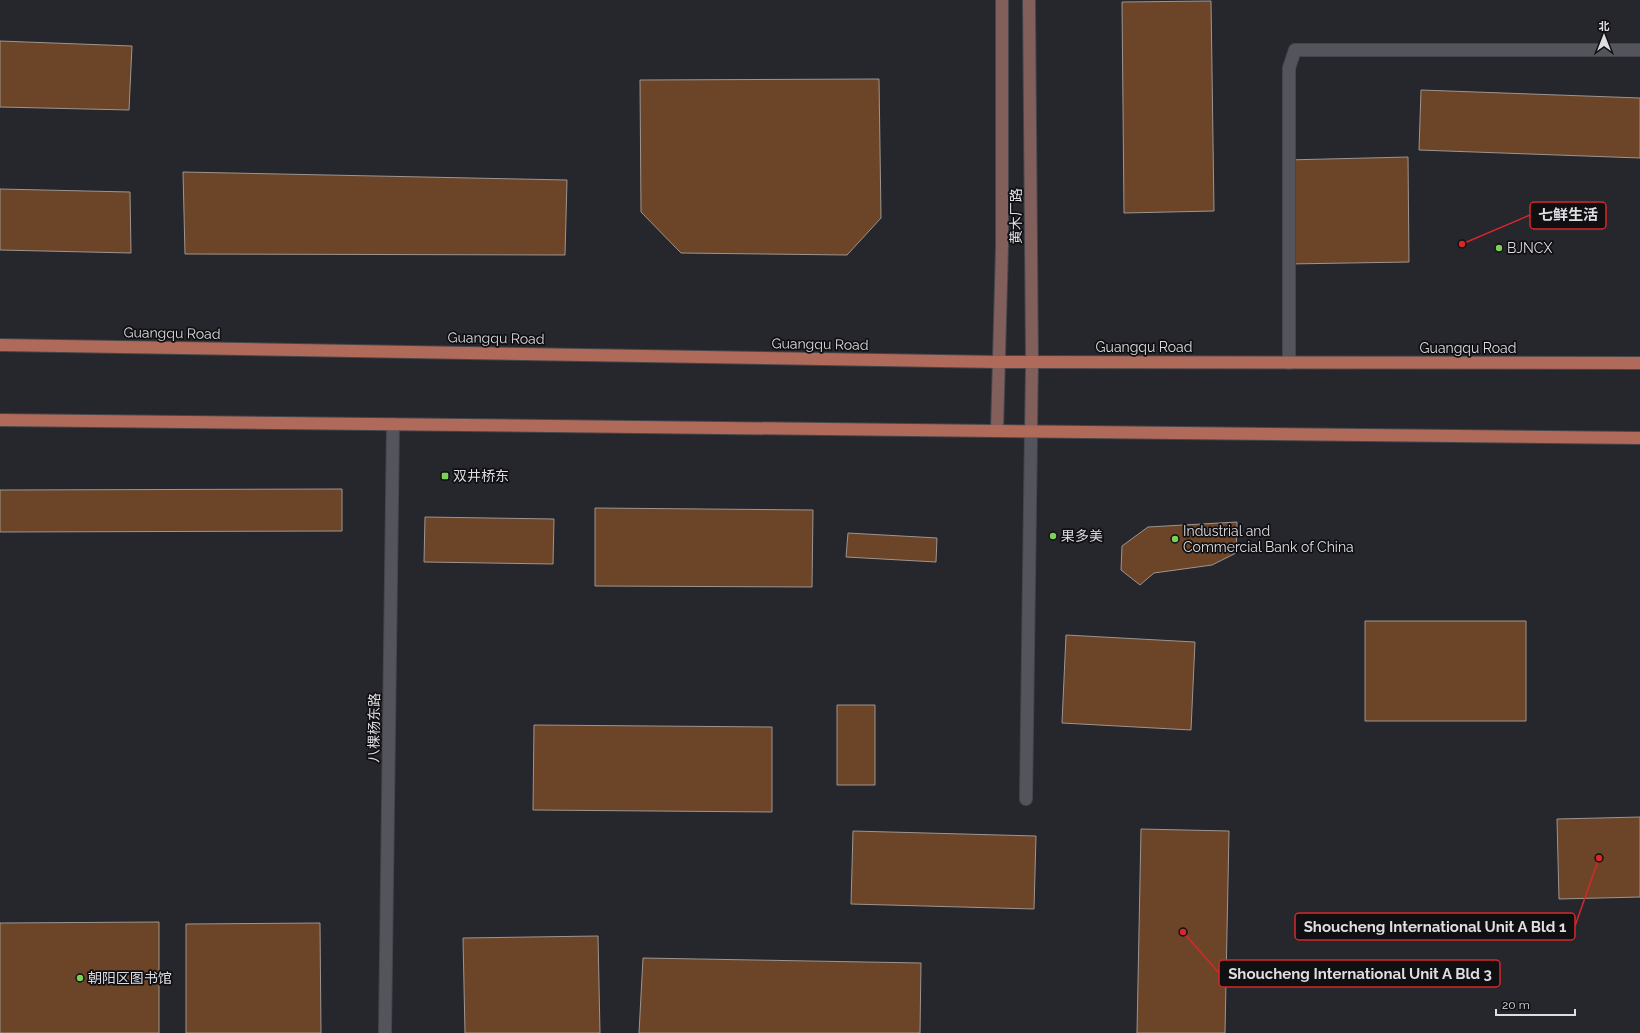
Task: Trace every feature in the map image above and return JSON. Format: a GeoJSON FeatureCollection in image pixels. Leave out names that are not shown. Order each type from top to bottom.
{"type":"FeatureCollection","features":[{"type":"Feature","properties":{"kind":"main road","name":"黄木厂路"},"geometry":{"type":"LineString","coordinates":[[997,431],[1002,247],[1002,0]]}},
{"type":"Feature","properties":{"kind":"main road","name":"黄木厂路"},"geometry":{"type":"LineString","coordinates":[[1029,0],[1032,362],[1031,431]]}},
{"type":"Feature","properties":{"kind":"main road","name":"Guangqu Road"},"geometry":{"type":"LineString","coordinates":[[0,345],[999,362],[1640,363]]}},
{"type":"Feature","properties":{"kind":"main road"},"geometry":{"type":"LineString","coordinates":[[0,420],[1640,438]]}},
{"type":"Feature","properties":{"kind":"street"},"geometry":{"type":"LineString","coordinates":[[1289,363],[1289,68],[1295,50],[1640,50]]}},
{"type":"Feature","properties":{"kind":"street","name":"八棵杨东路"},"geometry":{"type":"LineString","coordinates":[[385,1033],[393,424]]}},
{"type":"Feature","properties":{"kind":"street"},"geometry":{"type":"LineString","coordinates":[[1026,799],[1031,431]]}},
{"type":"Feature","properties":{"kind":"building"},"geometry":{"type":"Polygon","coordinates":[[[1211,1],[1214,211],[1124,213],[1122,2],[1211,1]]]}},
{"type":"Feature","properties":{"kind":"building"},"geometry":{"type":"Polygon","coordinates":[[[0,41],[132,46],[129,110],[0,107],[0,41]]]}},
{"type":"Feature","properties":{"kind":"building"},"geometry":{"type":"Polygon","coordinates":[[[879,79],[881,218],[847,255],[681,253],[641,212],[640,80],[879,79]]]}},
{"type":"Feature","properties":{"kind":"building"},"geometry":{"type":"Polygon","coordinates":[[[1421,90],[1640,98],[1640,158],[1419,150],[1421,90]]]}},
{"type":"Feature","properties":{"kind":"building"},"geometry":{"type":"Polygon","coordinates":[[[1408,157],[1409,262],[1288,264],[1286,160],[1408,157]]]}},
{"type":"Feature","properties":{"kind":"building"},"geometry":{"type":"Polygon","coordinates":[[[183,172],[567,180],[565,255],[185,254],[183,172]]]}},
{"type":"Feature","properties":{"kind":"building"},"geometry":{"type":"Polygon","coordinates":[[[0,189],[130,192],[131,253],[0,250],[0,189]]]}},
{"type":"Feature","properties":{"kind":"building"},"geometry":{"type":"Polygon","coordinates":[[[342,489],[342,531],[0,532],[0,490],[342,489]]]}},
{"type":"Feature","properties":{"kind":"building"},"geometry":{"type":"Polygon","coordinates":[[[595,508],[813,510],[812,587],[595,586],[595,508]]]}},
{"type":"Feature","properties":{"kind":"building"},"geometry":{"type":"Polygon","coordinates":[[[425,517],[554,519],[553,564],[424,562],[425,517]]]}},
{"type":"Feature","properties":{"kind":"building"},"geometry":{"type":"Polygon","coordinates":[[[1237,522],[1236,553],[1212,565],[1154,573],[1140,585],[1121,570],[1122,546],[1148,527],[1237,522]]]}},
{"type":"Feature","properties":{"kind":"building"},"geometry":{"type":"Polygon","coordinates":[[[848,533],[937,538],[936,562],[846,557],[848,533]]]}},
{"type":"Feature","properties":{"kind":"building"},"geometry":{"type":"Polygon","coordinates":[[[1365,621],[1526,621],[1526,721],[1365,721],[1365,621]]]}},
{"type":"Feature","properties":{"kind":"building"},"geometry":{"type":"Polygon","coordinates":[[[1066,635],[1195,642],[1191,730],[1062,723],[1066,635]]]}},
{"type":"Feature","properties":{"kind":"building"},"geometry":{"type":"Polygon","coordinates":[[[837,705],[875,705],[875,785],[837,785],[837,705]]]}},
{"type":"Feature","properties":{"kind":"building"},"geometry":{"type":"Polygon","coordinates":[[[534,725],[772,727],[772,812],[533,810],[534,725]]]}},
{"type":"Feature","properties":{"kind":"building"},"geometry":{"type":"Polygon","coordinates":[[[1640,817],[1640,897],[1559,899],[1557,819],[1640,817]]]}},
{"type":"Feature","properties":{"kind":"building"},"geometry":{"type":"Polygon","coordinates":[[[1141,829],[1229,831],[1225,1033],[1137,1033],[1141,829]]]}},
{"type":"Feature","properties":{"kind":"building"},"geometry":{"type":"Polygon","coordinates":[[[853,831],[1036,836],[1034,909],[851,904],[853,831]]]}},
{"type":"Feature","properties":{"kind":"building","name":"朝阳区图书馆"},"geometry":{"type":"Polygon","coordinates":[[[159,922],[159,1033],[0,1033],[0,923],[159,922]]]}},
{"type":"Feature","properties":{"kind":"building"},"geometry":{"type":"Polygon","coordinates":[[[320,923],[321,1033],[186,1033],[186,924],[320,923]]]}},
{"type":"Feature","properties":{"kind":"building"},"geometry":{"type":"Polygon","coordinates":[[[598,936],[600,1033],[465,1033],[463,938],[598,936]]]}},
{"type":"Feature","properties":{"kind":"building"},"geometry":{"type":"Polygon","coordinates":[[[643,958],[921,963],[920,1033],[639,1033],[643,958]]]}},
{"type":"Feature","properties":{"kind":"place","name":"七鲜生活"},"geometry":{"type":"Point","coordinates":[1462,244]}},
{"type":"Feature","properties":{"kind":"place","name":"BJNCX"},"geometry":{"type":"Point","coordinates":[1499,248]}},
{"type":"Feature","properties":{"kind":"place","name":"双井桥东"},"geometry":{"type":"Point","coordinates":[445,476]}},
{"type":"Feature","properties":{"kind":"place","name":"果多美"},"geometry":{"type":"Point","coordinates":[1053,536]}},
{"type":"Feature","properties":{"kind":"place","name":"Industrial and Commercial Bank of China"},"geometry":{"type":"Point","coordinates":[1175,539]}},
{"type":"Feature","properties":{"kind":"place","name":"Shoucheng International Unit A Bld 1"},"geometry":{"type":"Point","coordinates":[1599,858]}},
{"type":"Feature","properties":{"kind":"place","name":"Shoucheng International Unit A Bld 3"},"geometry":{"type":"Point","coordinates":[1183,932]}},
{"type":"Feature","properties":{"kind":"place","name":"朝阳区图书馆"},"geometry":{"type":"Point","coordinates":[80,978]}}]}
